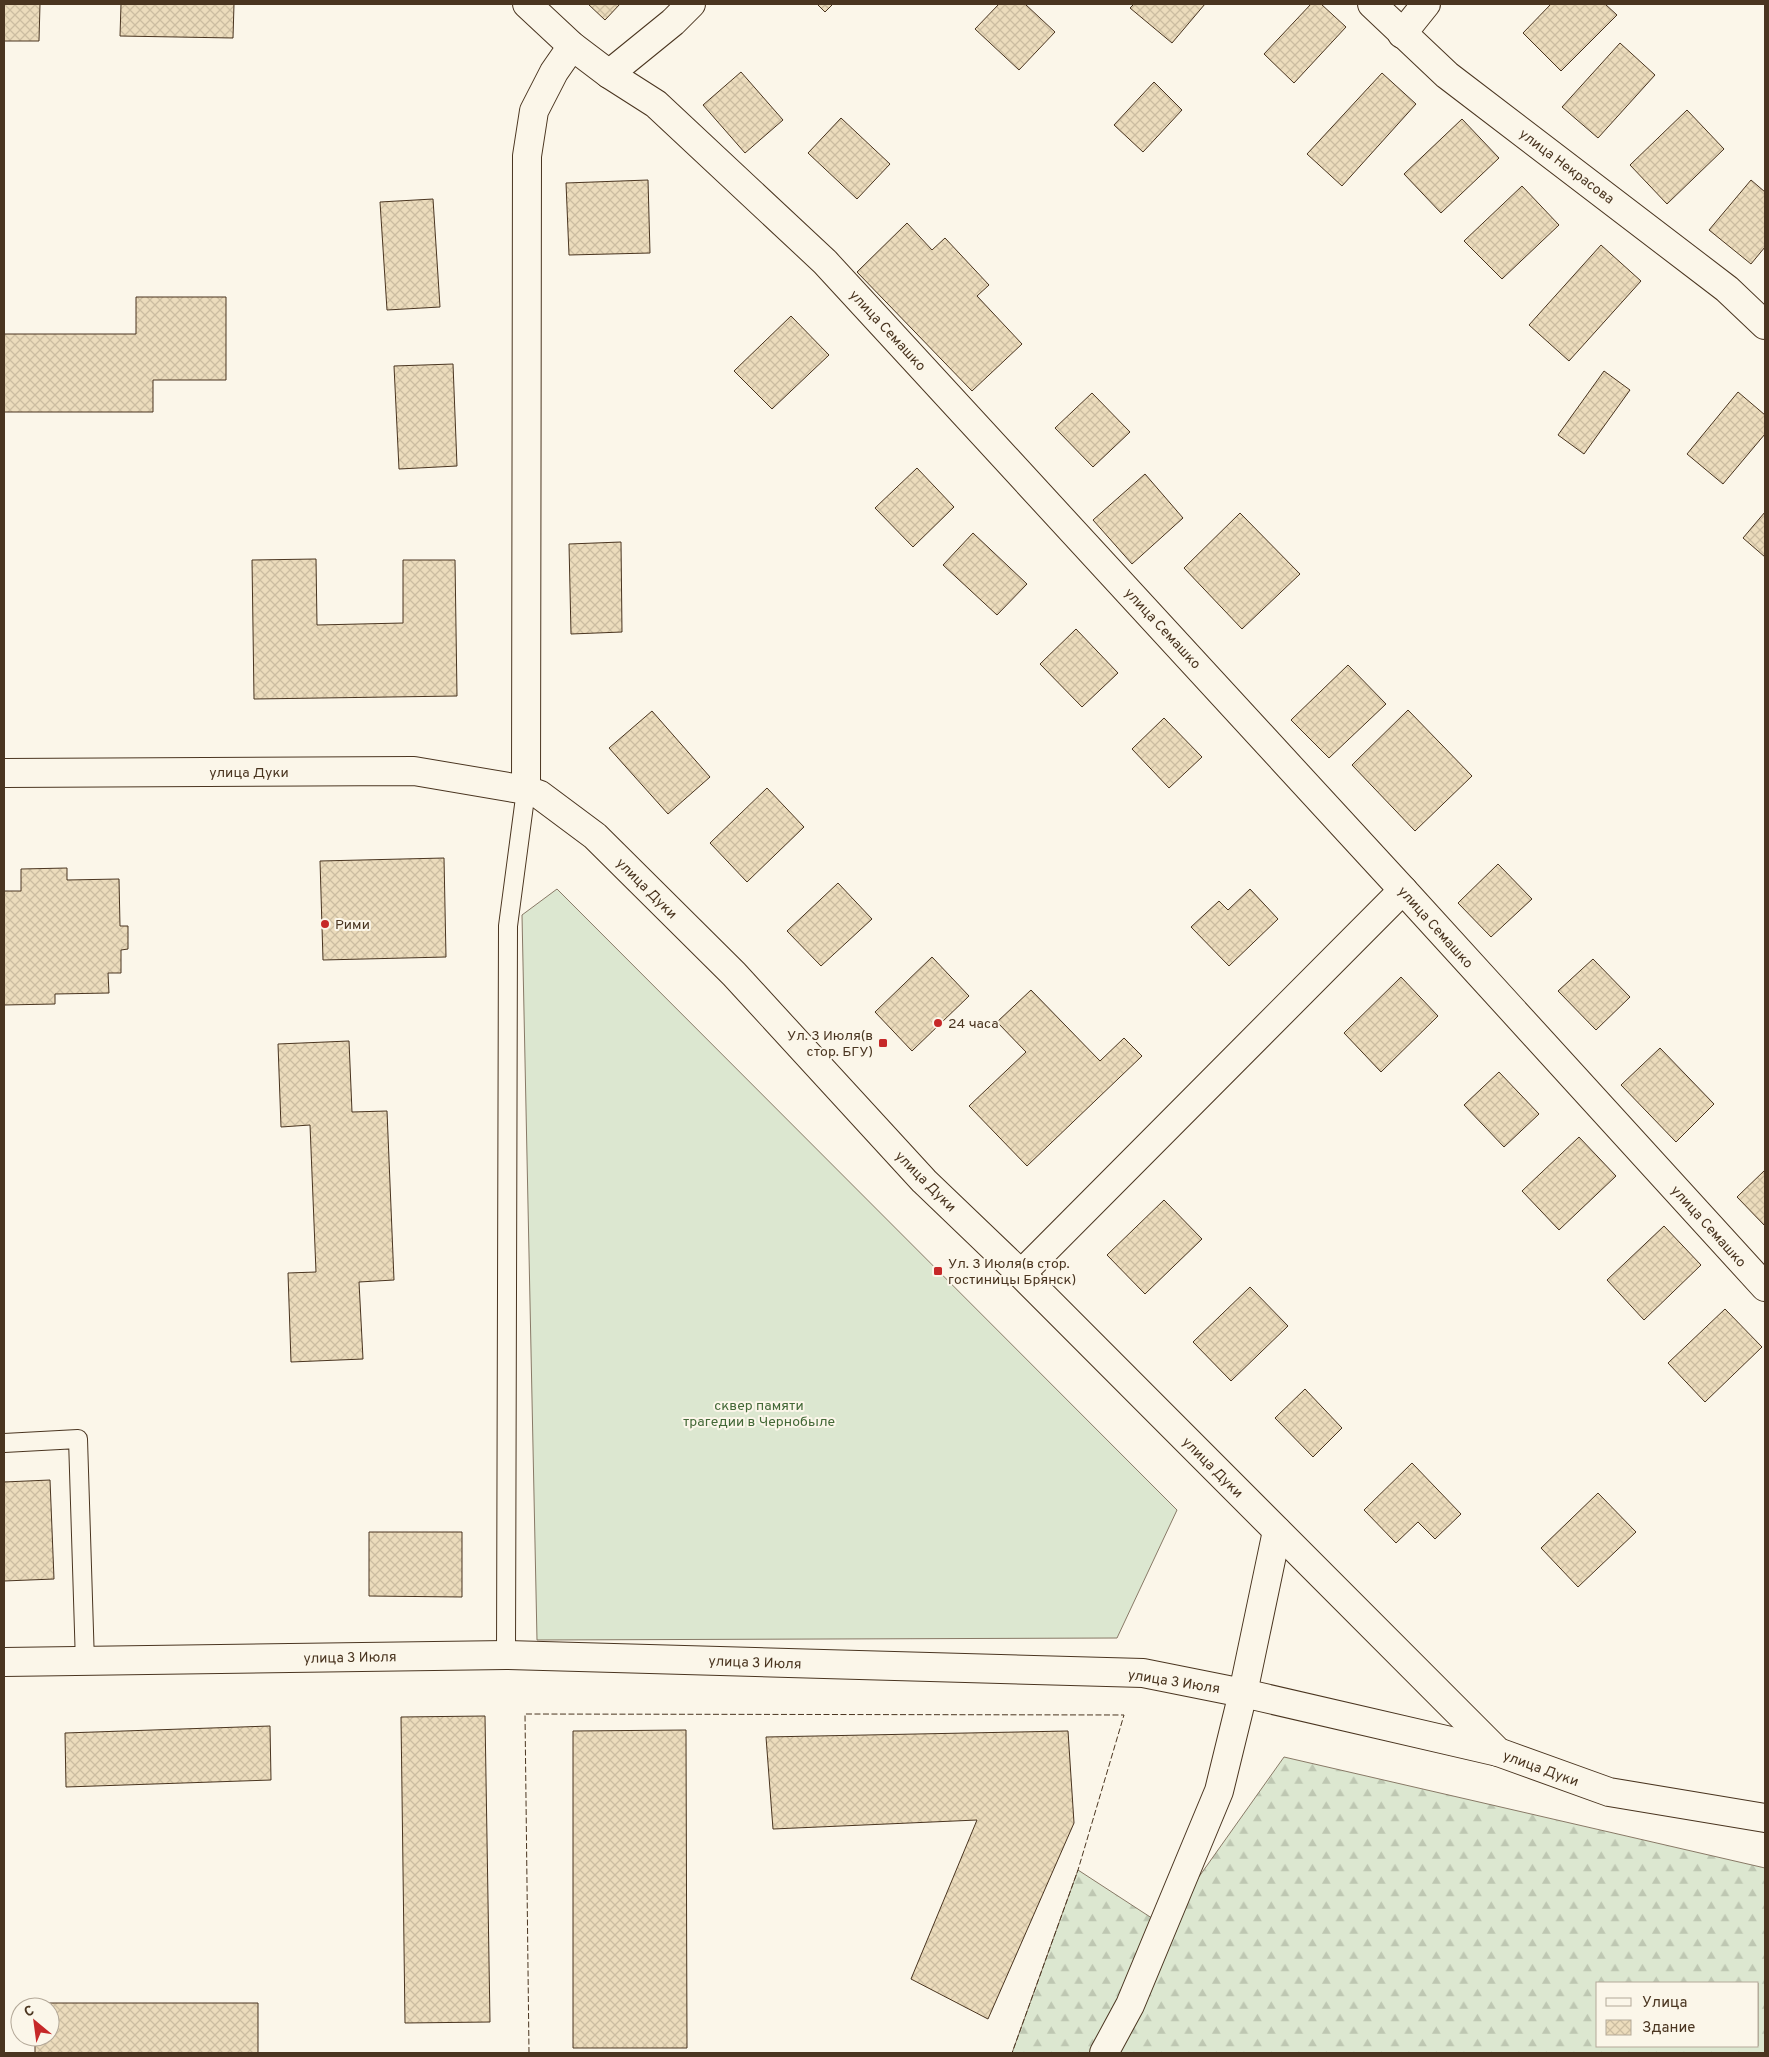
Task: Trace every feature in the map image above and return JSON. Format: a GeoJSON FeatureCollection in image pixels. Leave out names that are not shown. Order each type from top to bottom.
{"type":"FeatureCollection","features":[{"type":"Feature","properties":{"kind":"street","name":"улица Семашко"},"geometry":{"type":"LineString","coordinates":[[528,4],[572,46],[609,74],[656,104],[825,262],[1403,890],[1765,1287]]}},
{"type":"Feature","properties":{"kind":"street"},"geometry":{"type":"LineString","coordinates":[[609,74],[673,22],[691,4]]}},
{"type":"Feature","properties":{"kind":"street","name":"улица Некрасова"},"geometry":{"type":"LineString","coordinates":[[1372,4],[1448,75],[1728,289],[1765,326]]}},
{"type":"Feature","properties":{"kind":"street"},"geometry":{"type":"LineString","coordinates":[[1402,34],[1426,4]]}},
{"type":"Feature","properties":{"kind":"street"},"geometry":{"type":"LineString","coordinates":[[526,790],[527,156],[534,110],[554,72],[572,46]]}},
{"type":"Feature","properties":{"kind":"street","name":"улица Дуки"},"geometry":{"type":"LineString","coordinates":[[4,773],[414,771],[526,790],[540,795],[595,836],[734,974],[924,1181],[1021,1274],[1498,1752],[1609,1792],[1765,1818]]}},
{"type":"Feature","properties":{"kind":"street"},"geometry":{"type":"LineString","coordinates":[[1021,1274],[1403,890]]}},
{"type":"Feature","properties":{"kind":"street"},"geometry":{"type":"LineString","coordinates":[[1104,2053],[1130,2005],[1219,1792],[1243,1693],[1277,1532]]}},
{"type":"Feature","properties":{"kind":"street","name":"улица 3 Июля"},"geometry":{"type":"LineString","coordinates":[[4,1662],[506,1655],[1143,1673],[1243,1693],[1498,1752]]}},
{"type":"Feature","properties":{"kind":"lane"},"geometry":{"type":"LineString","coordinates":[[506,1655],[508,926],[526,790]]}},
{"type":"Feature","properties":{"kind":"lane"},"geometry":{"type":"LineString","coordinates":[[4,1443],[78,1439],[85,1662]]}},
{"type":"Feature","properties":{"kind":"green space","name":"сквер памяти трагедии в Чернобыле"},"geometry":{"type":"Polygon","coordinates":[[[557,889],[1177,1510],[1117,1638],[537,1640],[522,915],[557,889]]]}},
{"type":"Feature","properties":{"kind":"green space"},"geometry":{"type":"Polygon","coordinates":[[[1284,1757],[1765,1868],[1765,2053],[1012,2053],[1078,1870],[1164,1926],[1284,1757]]]}},
{"type":"Feature","properties":{"kind":"building"},"geometry":{"type":"Polygon","coordinates":[[[4,4],[40,4],[39,41],[4,41],[4,4]]]}},
{"type":"Feature","properties":{"kind":"building"},"geometry":{"type":"Polygon","coordinates":[[[121,4],[234,4],[233,38],[120,36],[121,4]]]}},
{"type":"Feature","properties":{"kind":"building"},"geometry":{"type":"Polygon","coordinates":[[[588,4],[620,4],[605,20],[588,4]]]}},
{"type":"Feature","properties":{"kind":"building"},"geometry":{"type":"Polygon","coordinates":[[[817,4],[833,4],[825,12],[817,4]]]}},
{"type":"Feature","properties":{"kind":"building"},"geometry":{"type":"Polygon","coordinates":[[[999,4],[1025,4],[1055,32],[1019,70],[975,29],[999,4]]]}},
{"type":"Feature","properties":{"kind":"building"},"geometry":{"type":"Polygon","coordinates":[[[1134,4],[1205,4],[1172,43],[1130,8],[1134,4]]]}},
{"type":"Feature","properties":{"kind":"building"},"geometry":{"type":"Polygon","coordinates":[[[1311,4],[1321,4],[1346,27],[1294,83],[1264,54],[1311,4]]]}},
{"type":"Feature","properties":{"kind":"building"},"geometry":{"type":"Polygon","coordinates":[[[1551,4],[1605,4],[1617,15],[1561,71],[1523,33],[1551,4]]]}},
{"type":"Feature","properties":{"kind":"building"},"geometry":{"type":"Polygon","coordinates":[[[1620,43],[1655,75],[1598,138],[1562,107],[1620,43]]]}},
{"type":"Feature","properties":{"kind":"building"},"geometry":{"type":"Polygon","coordinates":[[[741,72],[783,120],[745,153],[703,105],[741,72]]]}},
{"type":"Feature","properties":{"kind":"building"},"geometry":{"type":"Polygon","coordinates":[[[1382,73],[1416,104],[1342,186],[1307,154],[1382,73]]]}},
{"type":"Feature","properties":{"kind":"building"},"geometry":{"type":"Polygon","coordinates":[[[1154,82],[1182,110],[1143,152],[1114,125],[1154,82]]]}},
{"type":"Feature","properties":{"kind":"building"},"geometry":{"type":"Polygon","coordinates":[[[1687,110],[1724,149],[1667,204],[1630,165],[1687,110]]]}},
{"type":"Feature","properties":{"kind":"building"},"geometry":{"type":"Polygon","coordinates":[[[841,118],[890,164],[857,199],[808,153],[841,118]]]}},
{"type":"Feature","properties":{"kind":"building"},"geometry":{"type":"Polygon","coordinates":[[[1462,119],[1499,158],[1441,213],[1404,174],[1462,119]]]}},
{"type":"Feature","properties":{"kind":"building"},"geometry":{"type":"Polygon","coordinates":[[[648,180],[650,253],[569,255],[566,183],[648,180]]]}},
{"type":"Feature","properties":{"kind":"building"},"geometry":{"type":"Polygon","coordinates":[[[1751,180],[1765,192],[1765,247],[1751,264],[1709,230],[1751,180]]]}},
{"type":"Feature","properties":{"kind":"building"},"geometry":{"type":"Polygon","coordinates":[[[1522,186],[1559,225],[1502,279],[1464,241],[1522,186]]]}},
{"type":"Feature","properties":{"kind":"building"},"geometry":{"type":"Polygon","coordinates":[[[433,199],[440,307],[387,310],[380,202],[433,199]]]}},
{"type":"Feature","properties":{"kind":"building"},"geometry":{"type":"Polygon","coordinates":[[[907,223],[932,250],[945,238],[989,285],[977,296],[1022,344],[972,391],[857,272],[907,223]]]}},
{"type":"Feature","properties":{"kind":"building"},"geometry":{"type":"Polygon","coordinates":[[[1601,245],[1641,281],[1569,361],[1529,325],[1601,245]]]}},
{"type":"Feature","properties":{"kind":"building"},"geometry":{"type":"Polygon","coordinates":[[[136,297],[226,297],[226,380],[153,380],[153,412],[4,412],[4,334],[136,334],[136,297]]]}},
{"type":"Feature","properties":{"kind":"building"},"geometry":{"type":"Polygon","coordinates":[[[791,316],[829,355],[772,409],[734,371],[791,316]]]}},
{"type":"Feature","properties":{"kind":"building"},"geometry":{"type":"Polygon","coordinates":[[[453,364],[457,466],[399,469],[394,366],[453,364]]]}},
{"type":"Feature","properties":{"kind":"building"},"geometry":{"type":"Polygon","coordinates":[[[1604,371],[1630,390],[1584,454],[1558,435],[1604,371]]]}},
{"type":"Feature","properties":{"kind":"building"},"geometry":{"type":"Polygon","coordinates":[[[1738,392],[1765,415],[1765,434],[1723,484],[1687,454],[1738,392]]]}},
{"type":"Feature","properties":{"kind":"building"},"geometry":{"type":"Polygon","coordinates":[[[1092,393],[1130,432],[1093,467],[1055,428],[1092,393]]]}},
{"type":"Feature","properties":{"kind":"building"},"geometry":{"type":"Polygon","coordinates":[[[917,468],[954,507],[913,547],[875,508],[917,468]]]}},
{"type":"Feature","properties":{"kind":"building"},"geometry":{"type":"Polygon","coordinates":[[[1145,474],[1183,518],[1132,564],[1093,520],[1145,474]]]}},
{"type":"Feature","properties":{"kind":"building"},"geometry":{"type":"Polygon","coordinates":[[[1765,512],[1765,557],[1743,538],[1765,512]]]}},
{"type":"Feature","properties":{"kind":"building"},"geometry":{"type":"Polygon","coordinates":[[[1240,513],[1300,574],[1242,629],[1184,568],[1240,513]]]}},
{"type":"Feature","properties":{"kind":"building"},"geometry":{"type":"Polygon","coordinates":[[[973,533],[1027,584],[997,615],[943,565],[973,533]]]}},
{"type":"Feature","properties":{"kind":"building"},"geometry":{"type":"Polygon","coordinates":[[[621,542],[622,632],[571,634],[569,544],[621,542]]]}},
{"type":"Feature","properties":{"kind":"building"},"geometry":{"type":"Polygon","coordinates":[[[316,559],[317,625],[403,623],[403,560],[455,560],[457,696],[254,699],[252,560],[316,559]]]}},
{"type":"Feature","properties":{"kind":"building"},"geometry":{"type":"Polygon","coordinates":[[[1076,629],[1118,673],[1082,707],[1040,664],[1076,629]]]}},
{"type":"Feature","properties":{"kind":"building"},"geometry":{"type":"Polygon","coordinates":[[[1348,665],[1386,704],[1329,758],[1291,720],[1348,665]]]}},
{"type":"Feature","properties":{"kind":"building"},"geometry":{"type":"Polygon","coordinates":[[[1408,710],[1472,776],[1415,831],[1352,765],[1408,710]]]}},
{"type":"Feature","properties":{"kind":"building"},"geometry":{"type":"Polygon","coordinates":[[[652,711],[710,777],[668,814],[609,748],[652,711]]]}},
{"type":"Feature","properties":{"kind":"building"},"geometry":{"type":"Polygon","coordinates":[[[1164,718],[1202,757],[1169,788],[1132,749],[1164,718]]]}},
{"type":"Feature","properties":{"kind":"building"},"geometry":{"type":"Polygon","coordinates":[[[767,788],[804,827],[747,882],[710,843],[767,788]]]}},
{"type":"Feature","properties":{"kind":"building"},"geometry":{"type":"Polygon","coordinates":[[[444,858],[446,957],[323,960],[320,861],[444,858]]]}},
{"type":"Feature","properties":{"kind":"building"},"geometry":{"type":"Polygon","coordinates":[[[1498,864],[1532,899],[1491,937],[1458,903],[1498,864]]]}},
{"type":"Feature","properties":{"kind":"building"},"geometry":{"type":"Polygon","coordinates":[[[67,868],[67,880],[119,879],[120,926],[128,926],[128,949],[121,950],[121,973],[108,973],[109,993],[55,994],[55,1004],[4,1005],[4,891],[21,891],[21,869],[67,868]]]}},
{"type":"Feature","properties":{"kind":"building"},"geometry":{"type":"Polygon","coordinates":[[[838,883],[872,919],[821,966],[787,931],[838,883]]]}},
{"type":"Feature","properties":{"kind":"building"},"geometry":{"type":"Polygon","coordinates":[[[1250,889],[1278,919],[1229,966],[1191,927],[1219,901],[1228,910],[1250,889]]]}},
{"type":"Feature","properties":{"kind":"building"},"geometry":{"type":"Polygon","coordinates":[[[932,957],[969,996],[912,1051],[875,1012],[932,957]]]}},
{"type":"Feature","properties":{"kind":"building"},"geometry":{"type":"Polygon","coordinates":[[[1593,959],[1630,997],[1596,1030],[1558,991],[1593,959]]]}},
{"type":"Feature","properties":{"kind":"building"},"geometry":{"type":"Polygon","coordinates":[[[1401,977],[1438,1016],[1381,1072],[1344,1033],[1401,977]]]}},
{"type":"Feature","properties":{"kind":"building"},"geometry":{"type":"Polygon","coordinates":[[[1031,990],[1100,1061],[1124,1038],[1142,1056],[1027,1166],[969,1106],[1026,1052],[997,1022],[1031,990]]]}},
{"type":"Feature","properties":{"kind":"building"},"geometry":{"type":"Polygon","coordinates":[[[349,1041],[352,1112],[387,1111],[394,1280],[359,1282],[363,1359],[291,1362],[288,1273],[316,1272],[310,1125],[281,1127],[278,1044],[349,1041]]]}},
{"type":"Feature","properties":{"kind":"building"},"geometry":{"type":"Polygon","coordinates":[[[1660,1048],[1714,1104],[1676,1142],[1621,1085],[1660,1048]]]}},
{"type":"Feature","properties":{"kind":"building"},"geometry":{"type":"Polygon","coordinates":[[[1499,1072],[1539,1114],[1504,1147],[1464,1105],[1499,1072]]]}},
{"type":"Feature","properties":{"kind":"building"},"geometry":{"type":"Polygon","coordinates":[[[1579,1137],[1616,1176],[1559,1230],[1522,1191],[1579,1137]]]}},
{"type":"Feature","properties":{"kind":"building"},"geometry":{"type":"Polygon","coordinates":[[[1765,1170],[1765,1226],[1737,1197],[1765,1170]]]}},
{"type":"Feature","properties":{"kind":"building"},"geometry":{"type":"Polygon","coordinates":[[[1164,1200],[1202,1239],[1145,1294],[1107,1255],[1164,1200]]]}},
{"type":"Feature","properties":{"kind":"building"},"geometry":{"type":"Polygon","coordinates":[[[1664,1226],[1701,1265],[1644,1320],[1607,1280],[1664,1226]]]}},
{"type":"Feature","properties":{"kind":"building"},"geometry":{"type":"Polygon","coordinates":[[[1250,1287],[1288,1326],[1231,1381],[1193,1342],[1250,1287]]]}},
{"type":"Feature","properties":{"kind":"building"},"geometry":{"type":"Polygon","coordinates":[[[1725,1309],[1762,1347],[1705,1402],[1668,1363],[1725,1309]]]}},
{"type":"Feature","properties":{"kind":"building"},"geometry":{"type":"Polygon","coordinates":[[[1305,1389],[1342,1428],[1313,1457],[1275,1418],[1305,1389]]]}},
{"type":"Feature","properties":{"kind":"building"},"geometry":{"type":"Polygon","coordinates":[[[1412,1463],[1461,1514],[1435,1539],[1418,1522],[1396,1543],[1364,1510],[1412,1463]]]}},
{"type":"Feature","properties":{"kind":"building"},"geometry":{"type":"Polygon","coordinates":[[[50,1480],[54,1579],[4,1581],[4,1482],[50,1480]]]}},
{"type":"Feature","properties":{"kind":"building"},"geometry":{"type":"Polygon","coordinates":[[[1598,1493],[1636,1532],[1578,1587],[1541,1548],[1598,1493]]]}},
{"type":"Feature","properties":{"kind":"building"},"geometry":{"type":"Polygon","coordinates":[[[369,1532],[462,1532],[462,1597],[369,1596],[369,1532]]]}},
{"type":"Feature","properties":{"kind":"building"},"geometry":{"type":"Polygon","coordinates":[[[485,1716],[490,2022],[405,2023],[401,1717],[485,1716]]]}},
{"type":"Feature","properties":{"kind":"building"},"geometry":{"type":"Polygon","coordinates":[[[270,1726],[271,1780],[66,1787],[65,1733],[270,1726]]]}},
{"type":"Feature","properties":{"kind":"building"},"geometry":{"type":"Polygon","coordinates":[[[686,1730],[687,2048],[573,2048],[573,1731],[686,1730]]]}},
{"type":"Feature","properties":{"kind":"building"},"geometry":{"type":"Polygon","coordinates":[[[1068,1731],[1074,1823],[988,2019],[911,1979],[977,1820],[773,1829],[766,1737],[1068,1731]]]}},
{"type":"Feature","properties":{"kind":"building"},"geometry":{"type":"Polygon","coordinates":[[[60,2003],[258,2003],[258,2053],[35,2053],[35,2047],[60,2047],[60,2003]]]}},
{"type":"Feature","properties":{"kind":"fence"},"geometry":{"type":"LineString","coordinates":[[529,2053],[525,1714],[1124,1715],[1078,1870],[1012,2053]]}},
{"type":"Feature","properties":{"kind":"place","name":"Рими"},"geometry":{"type":"Point","coordinates":[325,924]}},
{"type":"Feature","properties":{"kind":"place","name":"24 часа"},"geometry":{"type":"Point","coordinates":[938,1023]}},
{"type":"Feature","properties":{"kind":"place","name":"Ул. 3 Июля(в стор. БГУ)"},"geometry":{"type":"Point","coordinates":[883,1043]}},
{"type":"Feature","properties":{"kind":"place","name":"Ул. 3 Июля(в стор. гостиницы Брянск)"},"geometry":{"type":"Point","coordinates":[938,1271]}}]}
